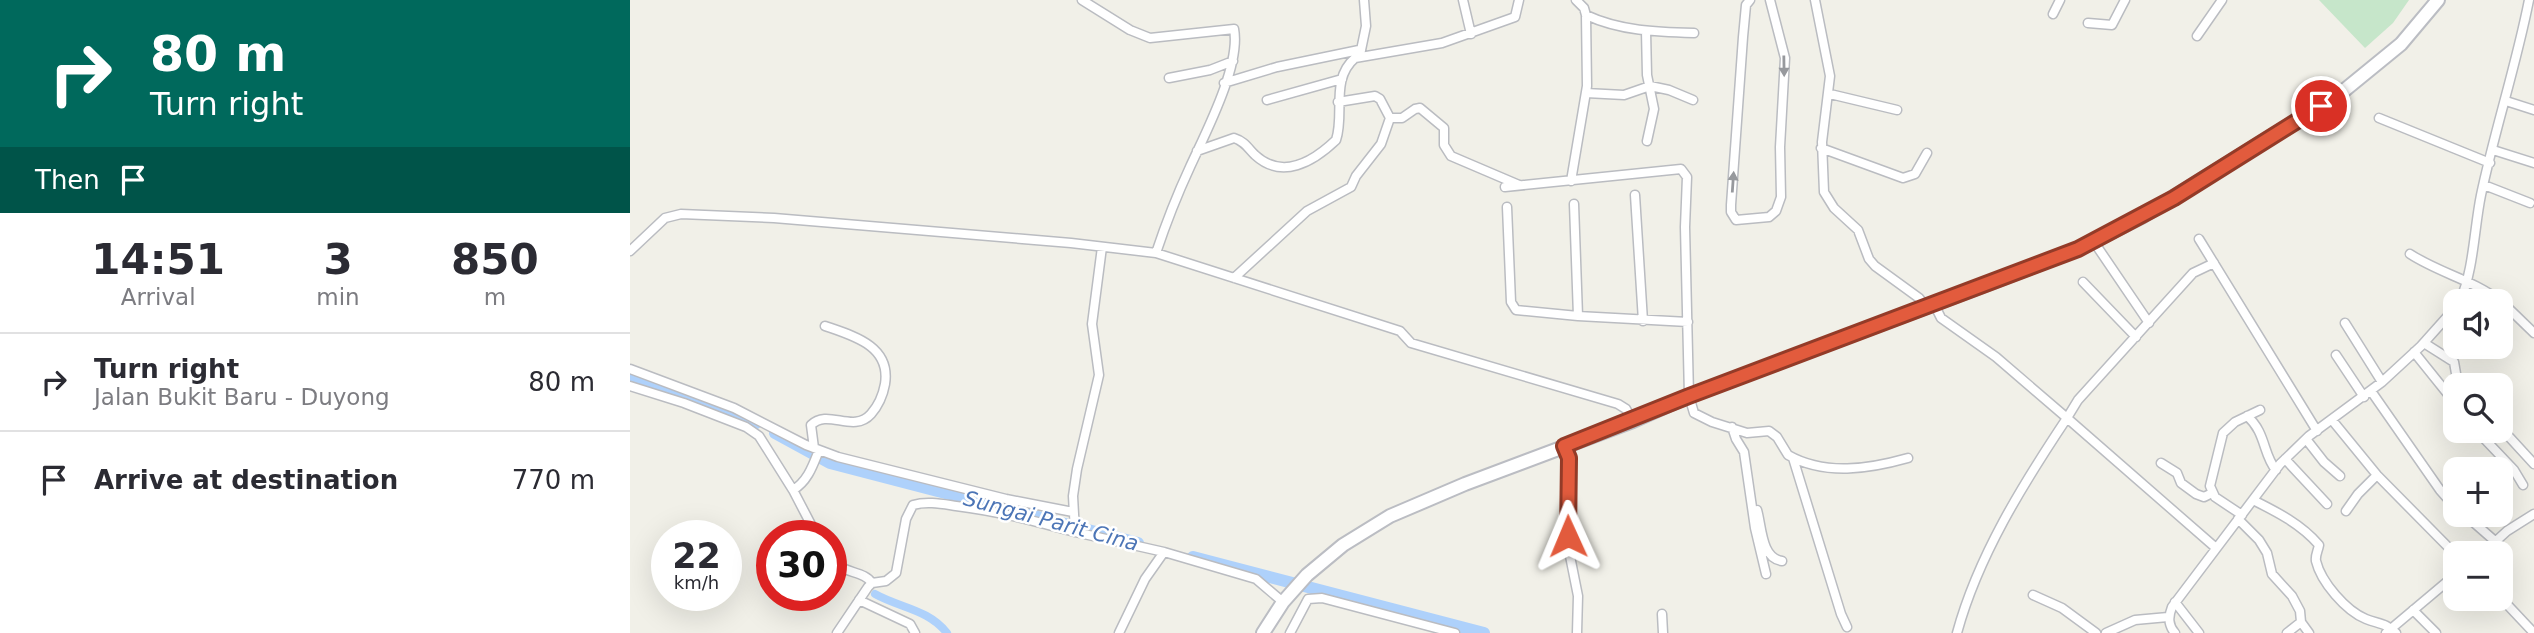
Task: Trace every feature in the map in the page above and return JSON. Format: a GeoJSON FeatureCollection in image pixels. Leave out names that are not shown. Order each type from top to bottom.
{"type":"FeatureCollection","features":[{"type":"Feature","properties":{"kind":"main road"},"geometry":{"type":"LineString","coordinates":[[1263,633],[1286,599],[1307,575],[1343,544],[1390,516],[1465,484],[1633,421],[1689,396],[2094,242],[2174,198],[2342,93],[2401,44],[2438,0]]}},
{"type":"Feature","properties":{"kind":"street"},"geometry":{"type":"LineString","coordinates":[[1082,0],[1130,30],[1150,38],[1234,29],[1237,40],[1233,61],[1156,253]]}},
{"type":"Feature","properties":{"kind":"street"},"geometry":{"type":"LineString","coordinates":[[1197,151],[1234,138],[1242,141],[1270,166],[1278,168],[1296,166],[1336,140],[1342,79],[1350,62],[1359,53],[1366,26],[1364,0]]}},
{"type":"Feature","properties":{"kind":"street"},"geometry":{"type":"LineString","coordinates":[[1463,0],[1471,34]]}},
{"type":"Feature","properties":{"kind":"street"},"geometry":{"type":"LineString","coordinates":[[1224,83],[1277,67],[1442,43],[1515,17],[1519,0]]}},
{"type":"Feature","properties":{"kind":"street"},"geometry":{"type":"LineString","coordinates":[[1571,180],[1586,93],[1586,16],[1584,8],[1576,0]]}},
{"type":"Feature","properties":{"kind":"street"},"geometry":{"type":"LineString","coordinates":[[1748,2],[1731,205],[1736,220],[1769,217],[1776,211],[1781,197],[1784,58],[1770,0]]}},
{"type":"Feature","properties":{"kind":"street"},"geometry":{"type":"LineString","coordinates":[[1815,0],[1829,67],[1830,94],[1821,148],[1824,192],[1828,201],[1858,230],[1869,259],[1930,305],[1941,318],[1996,357],[2216,548]]}},
{"type":"Feature","properties":{"kind":"street"},"geometry":{"type":"LineString","coordinates":[[2053,14],[2060,0]]}},
{"type":"Feature","properties":{"kind":"street"},"geometry":{"type":"LineString","coordinates":[[2088,23],[2112,25],[2125,0]]}},
{"type":"Feature","properties":{"kind":"street"},"geometry":{"type":"LineString","coordinates":[[2197,36],[2222,0]]}},
{"type":"Feature","properties":{"kind":"street"},"geometry":{"type":"LineString","coordinates":[[2464,289],[2484,185],[2529,0]]}},
{"type":"Feature","properties":{"kind":"street"},"geometry":{"type":"LineString","coordinates":[[1586,16],[1611,25],[1646,31],[1694,33]]}},
{"type":"Feature","properties":{"kind":"street"},"geometry":{"type":"LineString","coordinates":[[1646,31],[1647,75],[1654,109],[1647,141]]}},
{"type":"Feature","properties":{"kind":"street"},"geometry":{"type":"LineString","coordinates":[[1169,78],[1210,70],[1233,61]]}},
{"type":"Feature","properties":{"kind":"street"},"geometry":{"type":"LineString","coordinates":[[1268,100],[1342,79]]}},
{"type":"Feature","properties":{"kind":"street"},"geometry":{"type":"LineString","coordinates":[[1586,93],[1624,95],[1650,86],[1670,90],[1693,100]]}},
{"type":"Feature","properties":{"kind":"street"},"geometry":{"type":"LineString","coordinates":[[1830,94],[1897,110]]}},
{"type":"Feature","properties":{"kind":"street"},"geometry":{"type":"LineString","coordinates":[[1234,278],[1307,211],[1351,187],[1356,176],[1381,144],[1390,118],[1380,99],[1375,96],[1338,102]]}},
{"type":"Feature","properties":{"kind":"street"},"geometry":{"type":"LineString","coordinates":[[2506,101],[2534,110]]}},
{"type":"Feature","properties":{"kind":"street"},"geometry":{"type":"LineString","coordinates":[[1390,118],[1402,118],[1420,108],[1444,128],[1444,145],[1451,156],[1522,186]]}},
{"type":"Feature","properties":{"kind":"street"},"geometry":{"type":"LineString","coordinates":[[2379,118],[2490,163]]}},
{"type":"Feature","properties":{"kind":"street"},"geometry":{"type":"LineString","coordinates":[[1821,148],[1903,178],[1915,174],[1927,153]]}},
{"type":"Feature","properties":{"kind":"street"},"geometry":{"type":"LineString","coordinates":[[2493,150],[2534,163]]}},
{"type":"Feature","properties":{"kind":"street"},"geometry":{"type":"LineString","coordinates":[[1505,187],[1676,168],[1685,172],[1688,184],[1685,228],[1689,396],[1695,413],[1742,432],[1769,431],[1793,458],[1840,468],[1862,468],[1908,458]]}},
{"type":"Feature","properties":{"kind":"street"},"geometry":{"type":"LineString","coordinates":[[2484,185],[2530,203]]}},
{"type":"Feature","properties":{"kind":"street"},"geometry":{"type":"LineString","coordinates":[[1635,195],[1643,321]]}},
{"type":"Feature","properties":{"kind":"street"},"geometry":{"type":"LineString","coordinates":[[1573,204],[1577,316]]}},
{"type":"Feature","properties":{"kind":"street"},"geometry":{"type":"LineString","coordinates":[[1507,207],[1513,307],[1522,311],[1577,316],[1688,322]]}},
{"type":"Feature","properties":{"kind":"street"},"geometry":{"type":"LineString","coordinates":[[630,251],[665,218],[681,214],[774,218],[1009,236],[1156,253],[1400,331],[1411,343],[1618,404],[1626,409],[1633,421]]}},
{"type":"Feature","properties":{"kind":"street"},"geometry":{"type":"LineString","coordinates":[[2199,239],[2317,431]]}},
{"type":"Feature","properties":{"kind":"street"},"geometry":{"type":"LineString","coordinates":[[2094,242],[2149,323]]}},
{"type":"Feature","properties":{"kind":"street"},"geometry":{"type":"LineString","coordinates":[[1075,530],[1077,469],[1100,375],[1092,324],[1102,247]]}},
{"type":"Feature","properties":{"kind":"street"},"geometry":{"type":"LineString","coordinates":[[2410,254],[2480,289]]}},
{"type":"Feature","properties":{"kind":"street"},"geometry":{"type":"LineString","coordinates":[[1957,633],[1966,599],[1985,558],[2078,400],[2193,273],[2214,263]]}},
{"type":"Feature","properties":{"kind":"street"},"geometry":{"type":"LineString","coordinates":[[2082,282],[2136,337]]}},
{"type":"Feature","properties":{"kind":"street"},"geometry":{"type":"LineString","coordinates":[[2513,314],[2534,334]]}},
{"type":"Feature","properties":{"kind":"street"},"geometry":{"type":"LineString","coordinates":[[2175,633],[2168,617],[2175,602],[2285,459],[2306,439],[2382,382],[2443,322]]}},
{"type":"Feature","properties":{"kind":"street"},"geometry":{"type":"LineString","coordinates":[[2345,323],[2382,382]]}},
{"type":"Feature","properties":{"kind":"street"},"geometry":{"type":"LineString","coordinates":[[796,488],[811,471],[816,453],[810,432],[814,421],[828,418],[854,423],[865,420],[880,400],[886,377],[885,366],[875,348],[825,326]]}},
{"type":"Feature","properties":{"kind":"street"},"geometry":{"type":"LineString","coordinates":[[2424,343],[2454,362],[2456,373]]}},
{"type":"Feature","properties":{"kind":"street"},"geometry":{"type":"LineString","coordinates":[[2414,352],[2443,388]]}},
{"type":"Feature","properties":{"kind":"street"},"geometry":{"type":"LineString","coordinates":[[2336,355],[2443,492]]}},
{"type":"Feature","properties":{"kind":"street"},"geometry":{"type":"LineString","coordinates":[[630,369],[734,408],[816,453],[1074,514]]}},
{"type":"Feature","properties":{"kind":"street"},"geometry":{"type":"LineString","coordinates":[[630,386],[746,427],[759,436],[796,488],[810,520]]}},
{"type":"Feature","properties":{"kind":"street"},"geometry":{"type":"LineString","coordinates":[[2260,410],[2235,422],[2223,433],[2210,486],[2211,493],[2240,517],[2259,540],[2267,553],[2272,574],[2297,603],[2301,622],[2309,633]]}},
{"type":"Feature","properties":{"kind":"street"},"geometry":{"type":"LineString","coordinates":[[2247,416],[2254,421],[2263,437],[2271,464],[2276,470]]}},
{"type":"Feature","properties":{"kind":"street"},"geometry":{"type":"LineString","coordinates":[[2332,420],[2377,475],[2443,542]]}},
{"type":"Feature","properties":{"kind":"street"},"geometry":{"type":"LineString","coordinates":[[1732,427],[1744,452],[1755,528],[1766,574]]}},
{"type":"Feature","properties":{"kind":"street"},"geometry":{"type":"LineString","coordinates":[[1742,432],[1765,547],[1770,557],[1782,561]]}},
{"type":"Feature","properties":{"kind":"street"},"geometry":{"type":"LineString","coordinates":[[2306,439],[2324,462],[2340,476]]}},
{"type":"Feature","properties":{"kind":"street"},"geometry":{"type":"LineString","coordinates":[[2513,441],[2534,464]]}},
{"type":"Feature","properties":{"kind":"street"},"geometry":{"type":"LineString","coordinates":[[2488,443],[2514,470],[2523,485]]}},
{"type":"Feature","properties":{"kind":"street"},"geometry":{"type":"LineString","coordinates":[[1564,446],[1569,458],[1567,520],[1569,551],[1578,596],[1577,633]]}},
{"type":"Feature","properties":{"kind":"street"},"geometry":{"type":"LineString","coordinates":[[1793,458],[1847,627]]}},
{"type":"Feature","properties":{"kind":"street"},"geometry":{"type":"LineString","coordinates":[[2285,459],[2327,504]]}},
{"type":"Feature","properties":{"kind":"street"},"geometry":{"type":"LineString","coordinates":[[2161,463],[2177,473],[2180,482],[2196,494],[2204,497],[2211,493]]}},
{"type":"Feature","properties":{"kind":"street"},"geometry":{"type":"LineString","coordinates":[[2346,511],[2377,475]]}},
{"type":"Feature","properties":{"kind":"street"},"geometry":{"type":"LineString","coordinates":[[2253,500],[2293,521],[2314,540],[2319,545],[2315,556],[2316,563],[2337,597],[2361,616],[2391,631],[2443,585]]}},
{"type":"Feature","properties":{"kind":"street"},"geometry":{"type":"LineString","coordinates":[[837,633],[872,583],[886,581],[899,567],[906,519],[913,505],[924,502],[1020,516],[1164,552],[1256,579],[1286,599]]}},
{"type":"Feature","properties":{"kind":"street"},"geometry":{"type":"LineString","coordinates":[[2497,541],[2534,514]]}},
{"type":"Feature","properties":{"kind":"street"},"geometry":{"type":"LineString","coordinates":[[2479,527],[2495,541]]}},
{"type":"Feature","properties":{"kind":"street"},"geometry":{"type":"LineString","coordinates":[[1119,633],[1145,579],[1164,552]]}},
{"type":"Feature","properties":{"kind":"street"},"geometry":{"type":"LineString","coordinates":[[847,572],[867,577],[872,583]]}},
{"type":"Feature","properties":{"kind":"street"},"geometry":{"type":"LineString","coordinates":[[2033,595],[2062,608],[2096,633]]}},
{"type":"Feature","properties":{"kind":"street"},"geometry":{"type":"LineString","coordinates":[[1290,633],[1308,599],[1322,597],[1433,630],[1455,633]]}},
{"type":"Feature","properties":{"kind":"street"},"geometry":{"type":"LineString","coordinates":[[859,600],[910,624],[915,633]]}},
{"type":"Feature","properties":{"kind":"street"},"geometry":{"type":"LineString","coordinates":[[2175,602],[2199,633]]}},
{"type":"Feature","properties":{"kind":"street"},"geometry":{"type":"LineString","coordinates":[[2413,610],[2436,633]]}},
{"type":"Feature","properties":{"kind":"street"},"geometry":{"type":"LineString","coordinates":[[2513,610],[2534,633]]}},
{"type":"Feature","properties":{"kind":"street"},"geometry":{"type":"LineString","coordinates":[[1662,614],[1663,633]]}},
{"type":"Feature","properties":{"kind":"street"},"geometry":{"type":"LineString","coordinates":[[2106,633],[2134,620],[2168,617]]}},
{"type":"Feature","properties":{"kind":"street"},"geometry":{"type":"LineString","coordinates":[[2287,633],[2301,622]]}},
{"type":"Feature","properties":{"kind":"green space"},"geometry":{"type":"Polygon","coordinates":[[[2319,0],[2409,0],[2393,23],[2365,48],[2319,0]]]}},
{"type":"Feature","properties":{"kind":"waterway","name":"Sungai Parit Cina"},"geometry":{"type":"LineString","coordinates":[[630,378],[756,423]]}},
{"type":"Feature","properties":{"kind":"waterway","name":"Sungai Parit Cina"},"geometry":{"type":"LineString","coordinates":[[775,433],[830,463],[1138,543]]}},
{"type":"Feature","properties":{"kind":"waterway","name":"Sungai Parit Cina"},"geometry":{"type":"LineString","coordinates":[[1193,557],[1484,633]]}},
{"type":"Feature","properties":{"kind":"waterway"},"geometry":{"type":"LineString","coordinates":[[875,594],[922,614],[947,633]]}},
{"type":"Feature","properties":{"kind":"route"},"geometry":{"type":"LineString","coordinates":[[1568,536],[1569,458],[1564,446],[2094,242],[2174,198],[2321,106]]}}]}
